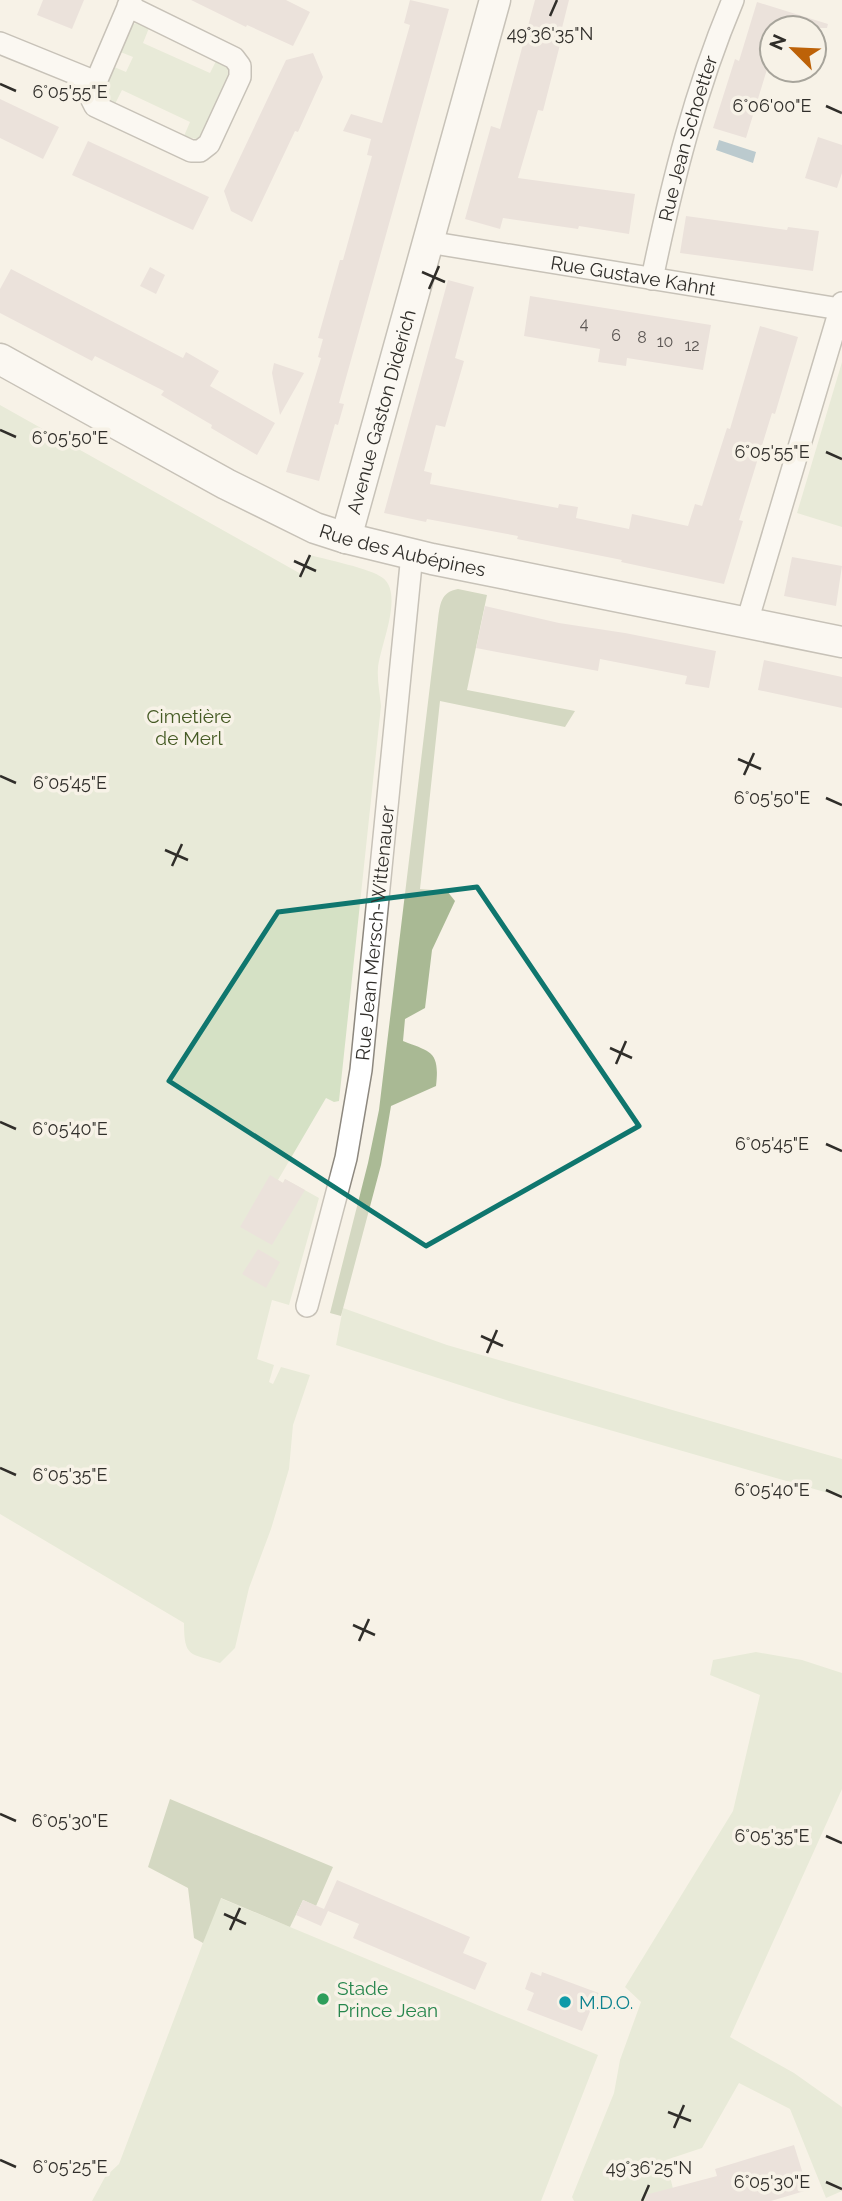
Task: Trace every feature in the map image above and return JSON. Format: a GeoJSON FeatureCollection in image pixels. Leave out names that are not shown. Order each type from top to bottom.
{"type":"FeatureCollection","features":[{"type":"Feature","properties":{"kind":"street","name":"Avenue Gaston Diderich"},"geometry":{"type":"LineString","coordinates":[[345,538],[495,0]]}},
{"type":"Feature","properties":{"kind":"street","name":"Rue Jean Schoetter"},"geometry":{"type":"LineString","coordinates":[[652,278],[669,196],[689,123],[712,51],[733,0]]}},
{"type":"Feature","properties":{"kind":"street"},"geometry":{"type":"LineString","coordinates":[[129,3],[234,58],[240,66],[240,77],[209,144],[200,151],[191,151],[96,107],[90,96],[129,3]]}},
{"type":"Feature","properties":{"kind":"street"},"geometry":{"type":"LineString","coordinates":[[0,43],[96,82]]}},
{"type":"Feature","properties":{"kind":"street","name":"Rue Gustave Kahnt"},"geometry":{"type":"LineString","coordinates":[[428,242],[841,306]]}},
{"type":"Feature","properties":{"kind":"street"},"geometry":{"type":"LineString","coordinates":[[747,622],[841,306]]}},
{"type":"Feature","properties":{"kind":"street","name":"Rue des Aubépines"},"geometry":{"type":"LineString","coordinates":[[0,359],[226,484],[314,528],[412,554],[842,642]]}},
{"type":"Feature","properties":{"kind":"street","name":"Rue Jean Mersch-Wittenauer"},"geometry":{"type":"LineString","coordinates":[[307,1306],[346,1158],[361,1070],[412,554]]}},
{"type":"Feature","properties":{"kind":"highlighted area"},"geometry":{"type":"Polygon","coordinates":[[[477,887],[639,1126],[426,1246],[169,1081],[278,912],[477,887]]]}},
{"type":"Feature","properties":{"kind":"green space"},"geometry":{"type":"Polygon","coordinates":[[[136,23],[149,28],[143,43],[210,73],[217,59],[228,66],[231,76],[202,136],[196,139],[184,136],[190,122],[122,90],[115,104],[105,99],[102,90],[112,66],[126,72],[133,57],[118,51],[129,27],[136,23]]]}},
{"type":"Feature","properties":{"kind":"green space"},"geometry":{"type":"Polygon","coordinates":[[[842,362],[842,527],[797,513],[842,362]]]}},
{"type":"Feature","properties":{"kind":"green space","name":"Cimetière de Merl"},"geometry":{"type":"Polygon","coordinates":[[[0,405],[301,574],[310,555],[377,574],[389,586],[391,596],[389,621],[378,668],[381,706],[339,1101],[326,1098],[278,1180],[283,1183],[285,1179],[319,1198],[289,1305],[272,1300],[257,1359],[274,1365],[269,1382],[273,1384],[281,1367],[310,1375],[293,1425],[289,1469],[249,1588],[235,1648],[220,1663],[195,1655],[187,1648],[184,1623],[0,1514],[0,405]]]}},
{"type":"Feature","properties":{"kind":"green space"},"geometry":{"type":"Polygon","coordinates":[[[458,589],[487,595],[467,690],[575,711],[565,727],[440,701],[420,889],[447,891],[455,901],[432,950],[425,1008],[405,1019],[403,1041],[432,1054],[437,1074],[436,1086],[391,1106],[381,1165],[341,1316],[330,1313],[379,1110],[439,614],[445,596],[458,589]]]}},
{"type":"Feature","properties":{"kind":"green space"},"geometry":{"type":"Polygon","coordinates":[[[343,1308],[447,1345],[842,1459],[842,1497],[509,1401],[336,1345],[343,1308]]]}},
{"type":"Feature","properties":{"kind":"green space"},"geometry":{"type":"Polygon","coordinates":[[[756,1652],[802,1660],[842,1673],[842,1789],[730,2037],[794,2073],[842,2107],[842,2191],[826,2198],[790,2109],[739,2083],[702,2148],[666,2160],[676,2201],[574,2201],[572,2197],[614,2093],[620,2060],[641,2002],[625,1987],[733,1811],[760,1695],[710,1675],[713,1660],[756,1652]]]}},
{"type":"Feature","properties":{"kind":"green space"},"geometry":{"type":"Polygon","coordinates":[[[170,1799],[333,1867],[316,1906],[303,1900],[290,1927],[221,1898],[203,1943],[194,1938],[188,1888],[148,1867],[170,1799]]]}},
{"type":"Feature","properties":{"kind":"green space","name":"Stade Prince Jean"},"geometry":{"type":"Polygon","coordinates":[[[220,1898],[598,2055],[541,2201],[92,2201],[105,2177],[119,2164],[220,1898]]]}},
{"type":"Feature","properties":{"kind":"water"},"geometry":{"type":"Polygon","coordinates":[[[719,140],[756,152],[753,163],[716,150],[719,140]]]}},
{"type":"Feature","properties":{"kind":"building"},"geometry":{"type":"Polygon","coordinates":[[[43,0],[84,0],[72,29],[37,15],[43,0]]]}},
{"type":"Feature","properties":{"kind":"building"},"geometry":{"type":"Polygon","coordinates":[[[191,0],[286,0],[310,12],[293,46],[191,0]]]}},
{"type":"Feature","properties":{"kind":"building"},"geometry":{"type":"Polygon","coordinates":[[[410,0],[449,9],[339,403],[344,404],[338,425],[335,424],[319,481],[286,472],[321,358],[318,357],[323,339],[318,338],[372,156],[367,155],[371,139],[343,131],[351,114],[382,123],[410,25],[404,23],[410,0]]]}},
{"type":"Feature","properties":{"kind":"building"},"geometry":{"type":"Polygon","coordinates":[[[535,0],[569,0],[543,111],[538,110],[518,178],[635,194],[629,234],[503,218],[500,229],[465,219],[491,126],[500,129],[535,0]]]}},
{"type":"Feature","properties":{"kind":"building"},"geometry":{"type":"Polygon","coordinates":[[[757,2],[796,14],[758,14],[758,84],[763,84],[746,138],[713,128],[735,59],[739,61],[757,2]]]}},
{"type":"Feature","properties":{"kind":"building"},"geometry":{"type":"Polygon","coordinates":[[[313,53],[323,77],[252,222],[231,211],[224,191],[286,60],[313,53]]]}},
{"type":"Feature","properties":{"kind":"building"},"geometry":{"type":"Polygon","coordinates":[[[0,99],[59,127],[43,159],[0,138],[0,99]]]}},
{"type":"Feature","properties":{"kind":"building"},"geometry":{"type":"Polygon","coordinates":[[[818,137],[842,145],[842,173],[837,188],[805,178],[818,137]]]}},
{"type":"Feature","properties":{"kind":"building"},"geometry":{"type":"Polygon","coordinates":[[[88,141],[209,197],[193,230],[72,175],[88,141]]]}},
{"type":"Feature","properties":{"kind":"building"},"geometry":{"type":"Polygon","coordinates":[[[686,216],[787,230],[788,227],[819,231],[813,271],[680,253],[686,216]]]}},
{"type":"Feature","properties":{"kind":"building"},"geometry":{"type":"Polygon","coordinates":[[[150,267],[165,275],[156,294],[140,286],[150,267]]]}},
{"type":"Feature","properties":{"kind":"building"},"geometry":{"type":"Polygon","coordinates":[[[11,269],[183,358],[186,352],[219,371],[210,386],[275,423],[257,455],[161,395],[164,391],[95,356],[92,361],[0,313],[0,289],[11,269]]]}},
{"type":"Feature","properties":{"kind":"building"},"geometry":{"type":"Polygon","coordinates":[[[448,280],[474,287],[455,358],[464,361],[445,427],[436,425],[424,471],[432,473],[430,484],[558,508],[559,504],[578,507],[576,518],[629,529],[632,514],[688,526],[695,504],[702,506],[727,428],[730,429],[760,326],[798,337],[739,520],[743,521],[724,584],[517,539],[518,536],[384,513],[448,280]]]}},
{"type":"Feature","properties":{"kind":"building"},"geometry":{"type":"Polygon","coordinates":[[[530,296],[711,325],[703,370],[627,358],[626,366],[598,362],[600,349],[524,336],[530,296]]]}},
{"type":"Feature","properties":{"kind":"building"},"geometry":{"type":"Polygon","coordinates":[[[274,363],[304,373],[280,415],[272,373],[274,363]]]}},
{"type":"Feature","properties":{"kind":"building"},"geometry":{"type":"Polygon","coordinates":[[[792,557],[842,566],[836,606],[784,596],[792,557]]]}},
{"type":"Feature","properties":{"kind":"building"},"geometry":{"type":"Polygon","coordinates":[[[485,606],[559,623],[716,651],[709,688],[685,684],[687,676],[600,659],[598,671],[476,648],[485,606]]]}},
{"type":"Feature","properties":{"kind":"building"},"geometry":{"type":"Polygon","coordinates":[[[764,660],[842,677],[842,708],[758,690],[764,660]]]}},
{"type":"Feature","properties":{"kind":"building"},"geometry":{"type":"Polygon","coordinates":[[[270,1175],[283,1183],[285,1179],[305,1190],[272,1245],[240,1227],[270,1175]]]}},
{"type":"Feature","properties":{"kind":"building"},"geometry":{"type":"Polygon","coordinates":[[[258,1249],[280,1262],[266,1288],[242,1274],[258,1249]]]}},
{"type":"Feature","properties":{"kind":"building"},"geometry":{"type":"Polygon","coordinates":[[[337,1880],[470,1937],[463,1953],[487,1963],[475,1990],[353,1938],[359,1924],[328,1911],[321,1926],[296,1915],[303,1900],[324,1909],[337,1880]]]}},
{"type":"Feature","properties":{"kind":"building","name":"M.D.O."},"geometry":{"type":"Polygon","coordinates":[[[531,1972],[541,1976],[542,1972],[604,1995],[597,2012],[591,2009],[582,2031],[527,2010],[534,1993],[525,1989],[531,1972]]]}},
{"type":"Feature","properties":{"kind":"building"},"geometry":{"type":"Polygon","coordinates":[[[794,2145],[808,2190],[771,2201],[646,2201],[645,2195],[717,2176],[715,2169],[794,2145]]]}},
{"type":"Feature","properties":{"kind":"place","name":"Stade Prince Jean"},"geometry":{"type":"Point","coordinates":[323,1999]}},
{"type":"Feature","properties":{"kind":"place","name":"M.D.O."},"geometry":{"type":"Point","coordinates":[565,2002]}}]}
